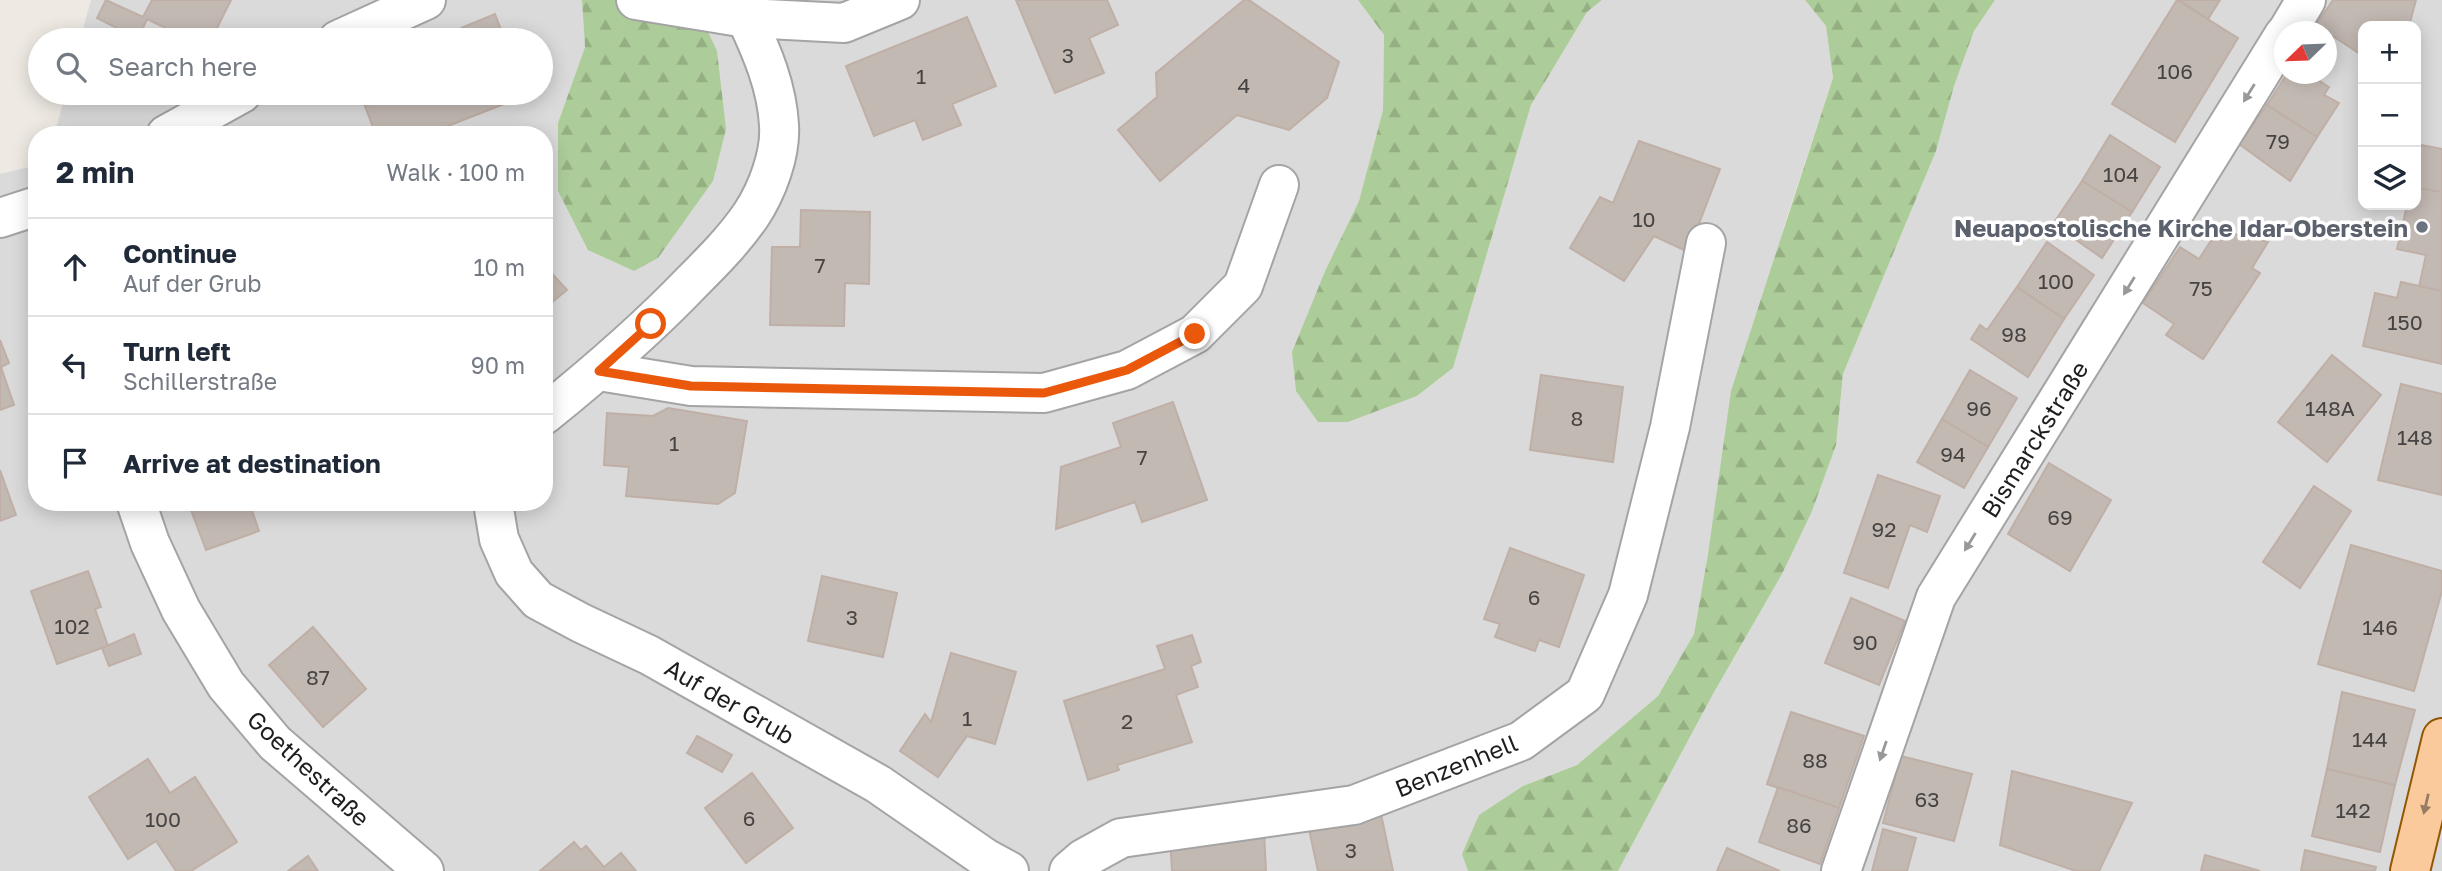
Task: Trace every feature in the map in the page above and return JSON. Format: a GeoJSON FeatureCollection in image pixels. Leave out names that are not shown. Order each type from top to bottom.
{"type":"FeatureCollection","features":[{"type":"Feature","properties":{"kind":"main road"},"geometry":{"type":"LineString","coordinates":[[2410,871],[2442,738]]}},
{"type":"Feature","properties":{"kind":"street"},"geometry":{"type":"LineString","coordinates":[[364,28],[426,0]]}},
{"type":"Feature","properties":{"kind":"street"},"geometry":{"type":"LineString","coordinates":[[636,0],[746,9],[844,23],[900,0]]}},
{"type":"Feature","properties":{"kind":"street","name":"Bismarckstraße"},"geometry":{"type":"LineString","coordinates":[[2293,21],[2306,0]]}},
{"type":"Feature","properties":{"kind":"street"},"geometry":{"type":"LineString","coordinates":[[553,408],[651,324],[721,252],[751,215],[772,173],[780,126],[768,66],[746,9]]}},
{"type":"Feature","properties":{"kind":"street","name":"Bismarckstraße"},"geometry":{"type":"LineString","coordinates":[[1841,871],[1936,597],[2274,52]]}},
{"type":"Feature","properties":{"kind":"street"},"geometry":{"type":"LineString","coordinates":[[182,126],[220,105]]}},
{"type":"Feature","properties":{"kind":"street"},"geometry":{"type":"LineString","coordinates":[[599,371],[691,386],[1044,393],[1056,390],[1127,370],[1195,334],[1243,286],[1279,185]]}},
{"type":"Feature","properties":{"kind":"street"},"geometry":{"type":"LineString","coordinates":[[0,218],[28,209]]}},
{"type":"Feature","properties":{"kind":"street","name":"Benzenhell"},"geometry":{"type":"LineString","coordinates":[[1069,871],[1083,859],[1121,838],[1354,805],[1521,741],[1585,694],[1628,595],[1671,427],[1706,243]]}},
{"type":"Feature","properties":{"kind":"street","name":"Goethestraße"},"geometry":{"type":"LineString","coordinates":[[139,511],[150,543],[181,610],[226,685],[275,743],[424,871]]}},
{"type":"Feature","properties":{"kind":"street","name":"Auf der Grub"},"geometry":{"type":"LineString","coordinates":[[496,511],[499,539],[514,573],[538,600],[649,655],[878,784],[985,858],[1009,871]]}},
{"type":"Feature","properties":{"kind":"shaded area"},"geometry":{"type":"Polygon","coordinates":[[[91,0],[582,0],[585,47],[558,123],[693,0],[1358,0],[1384,35],[1383,110],[1359,201],[1326,269],[1348,422],[1417,396],[1453,368],[1531,105],[1587,12],[1602,0],[1805,0],[1826,26],[1833,78],[1784,226],[1708,554],[1694,634],[1658,696],[1577,765],[1523,786],[1462,853],[1468,871],[0,871],[0,174],[28,167],[28,511],[553,511],[553,126],[57,126],[63,105],[553,105],[553,28],[83,28],[91,0]]]}},
{"type":"Feature","properties":{"kind":"shaded area"},"geometry":{"type":"Polygon","coordinates":[[[1995,0],[2442,0],[2442,871],[1618,871],[1713,694],[1782,574],[1836,445],[1843,374],[1936,151],[1954,86],[1974,31],[1995,0]]]}},
{"type":"Feature","properties":{"kind":"green space"},"geometry":{"type":"Polygon","coordinates":[[[582,0],[693,0],[717,51],[726,129],[713,181],[658,258],[634,271],[588,250],[558,191],[558,123],[585,47],[582,0]]]}},
{"type":"Feature","properties":{"kind":"green space"},"geometry":{"type":"Polygon","coordinates":[[[1358,0],[1602,0],[1587,12],[1531,105],[1453,368],[1417,396],[1348,422],[1318,422],[1296,391],[1292,352],[1326,269],[1359,201],[1383,110],[1384,35],[1358,0]]]}},
{"type":"Feature","properties":{"kind":"green space"},"geometry":{"type":"Polygon","coordinates":[[[1805,0],[1995,0],[1974,31],[1954,86],[1936,151],[1843,374],[1836,445],[1812,511],[1782,574],[1713,694],[1618,871],[1468,871],[1462,854],[1479,815],[1523,786],[1577,765],[1658,696],[1694,634],[1731,391],[1833,78],[1826,26],[1805,0]]]}},
{"type":"Feature","properties":{"kind":"building"},"geometry":{"type":"Polygon","coordinates":[[[106,0],[143,17],[152,0],[231,0],[217,28],[165,28],[147,19],[143,28],[117,28],[97,18],[106,0]]]}},
{"type":"Feature","properties":{"kind":"building"},"geometry":{"type":"Polygon","coordinates":[[[1016,0],[1107,0],[1118,25],[1089,38],[1104,73],[1055,93],[1016,0]]]}},
{"type":"Feature","properties":{"kind":"building"},"geometry":{"type":"Polygon","coordinates":[[[1244,0],[1249,0],[1339,62],[1327,98],[1289,130],[1237,115],[1160,181],[1118,130],[1157,97],[1156,73],[1244,0]]]}},
{"type":"Feature","properties":{"kind":"building"},"geometry":{"type":"Polygon","coordinates":[[[2177,0],[2238,38],[2175,142],[2112,104],[2177,0]]]}},
{"type":"Feature","properties":{"kind":"building"},"geometry":{"type":"Polygon","coordinates":[[[2179,0],[2220,0],[2208,19],[2179,0]]]}},
{"type":"Feature","properties":{"kind":"building"},"geometry":{"type":"Polygon","coordinates":[[[2333,0],[2416,0],[2410,21],[2358,21],[2358,53],[2337,39],[2337,21],[2319,21],[2333,0]]]}},
{"type":"Feature","properties":{"kind":"building"},"geometry":{"type":"Polygon","coordinates":[[[495,14],[500,28],[461,28],[495,14]]]}},
{"type":"Feature","properties":{"kind":"building"},"geometry":{"type":"Polygon","coordinates":[[[967,17],[996,86],[952,104],[961,125],[923,140],[915,120],[874,136],[846,66],[967,17]]]}},
{"type":"Feature","properties":{"kind":"building"},"geometry":{"type":"Polygon","coordinates":[[[2281,84],[2324,84],[2329,87],[2324,95],[2339,103],[2317,137],[2267,105],[2281,84]]]}},
{"type":"Feature","properties":{"kind":"building"},"geometry":{"type":"Polygon","coordinates":[[[365,105],[501,105],[448,126],[373,126],[365,105]]]}},
{"type":"Feature","properties":{"kind":"building"},"geometry":{"type":"Polygon","coordinates":[[[2267,105],[2317,137],[2290,181],[2239,144],[2267,105]]]}},
{"type":"Feature","properties":{"kind":"building"},"geometry":{"type":"Polygon","coordinates":[[[2110,135],[2160,167],[2132,212],[2082,181],[2110,135]]]}},
{"type":"Feature","properties":{"kind":"building"},"geometry":{"type":"Polygon","coordinates":[[[1639,141],[1720,169],[1688,252],[1654,236],[1624,281],[1570,248],[1600,197],[1613,203],[1639,141]]]}},
{"type":"Feature","properties":{"kind":"building"},"geometry":{"type":"Polygon","coordinates":[[[2421,145],[2442,149],[2442,192],[2421,189],[2421,145]]]}},
{"type":"Feature","properties":{"kind":"building"},"geometry":{"type":"Polygon","coordinates":[[[2082,181],[2132,212],[2102,258],[2053,224],[2082,181]]]}},
{"type":"Feature","properties":{"kind":"building","name":"Neuapostolische Kirche Idar-Oberstein"},"geometry":{"type":"Polygon","coordinates":[[[2421,189],[2442,192],[2442,291],[2419,287],[2426,255],[2397,249],[2406,210],[2421,210],[2421,189]]]}},
{"type":"Feature","properties":{"kind":"building"},"geometry":{"type":"Polygon","coordinates":[[[801,210],[870,212],[869,284],[845,283],[844,326],[770,325],[772,247],[800,247],[801,210]]]}},
{"type":"Feature","properties":{"kind":"building"},"geometry":{"type":"Polygon","coordinates":[[[2218,230],[2268,242],[2252,268],[2260,273],[2203,359],[2166,335],[2174,324],[2143,303],[2180,247],[2199,259],[2218,230]]]}},
{"type":"Feature","properties":{"kind":"building"},"geometry":{"type":"Polygon","coordinates":[[[2047,242],[2094,275],[2064,319],[2017,287],[2047,242]]]}},
{"type":"Feature","properties":{"kind":"building"},"geometry":{"type":"Polygon","coordinates":[[[553,275],[567,290],[553,302],[553,275]]]}},
{"type":"Feature","properties":{"kind":"building"},"geometry":{"type":"Polygon","coordinates":[[[2401,282],[2442,291],[2442,364],[2363,346],[2375,293],[2397,298],[2401,282]]]}},
{"type":"Feature","properties":{"kind":"building"},"geometry":{"type":"Polygon","coordinates":[[[2017,287],[2064,319],[2028,377],[1971,339],[1980,325],[1987,330],[2017,287]]]}},
{"type":"Feature","properties":{"kind":"building"},"geometry":{"type":"Polygon","coordinates":[[[0,340],[9,363],[1,367],[14,405],[0,410],[0,340]]]}},
{"type":"Feature","properties":{"kind":"building"},"geometry":{"type":"Polygon","coordinates":[[[2332,355],[2381,395],[2327,462],[2278,422],[2332,355]]]}},
{"type":"Feature","properties":{"kind":"building"},"geometry":{"type":"Polygon","coordinates":[[[1970,370],[2017,398],[1988,447],[1942,419],[1970,370]]]}},
{"type":"Feature","properties":{"kind":"building"},"geometry":{"type":"Polygon","coordinates":[[[1541,375],[1623,387],[1613,462],[1530,450],[1541,375]]]}},
{"type":"Feature","properties":{"kind":"building"},"geometry":{"type":"Polygon","coordinates":[[[2401,384],[2442,394],[2442,495],[2378,480],[2401,384]]]}},
{"type":"Feature","properties":{"kind":"building"},"geometry":{"type":"Polygon","coordinates":[[[1173,402],[1207,500],[1142,522],[1135,502],[1056,529],[1061,467],[1121,447],[1113,423],[1173,402]]]}},
{"type":"Feature","properties":{"kind":"building"},"geometry":{"type":"Polygon","coordinates":[[[668,408],[747,421],[735,493],[718,504],[626,496],[629,467],[604,465],[607,413],[653,416],[668,408]]]}},
{"type":"Feature","properties":{"kind":"building"},"geometry":{"type":"Polygon","coordinates":[[[1942,419],[1988,447],[1964,488],[1917,462],[1942,419]]]}},
{"type":"Feature","properties":{"kind":"building"},"geometry":{"type":"Polygon","coordinates":[[[2049,463],[2111,500],[2070,571],[2008,534],[2049,463]]]}},
{"type":"Feature","properties":{"kind":"building"},"geometry":{"type":"Polygon","coordinates":[[[0,470],[16,515],[0,521],[0,470]]]}},
{"type":"Feature","properties":{"kind":"building"},"geometry":{"type":"Polygon","coordinates":[[[1878,475],[1940,496],[1927,532],[1910,525],[1888,588],[1844,573],[1878,475]]]}},
{"type":"Feature","properties":{"kind":"building"},"geometry":{"type":"Polygon","coordinates":[[[2314,486],[2351,511],[2300,588],[2263,562],[2314,486]]]}},
{"type":"Feature","properties":{"kind":"building"},"geometry":{"type":"Polygon","coordinates":[[[191,511],[252,511],[259,531],[206,550],[191,511]]]}},
{"type":"Feature","properties":{"kind":"building"},"geometry":{"type":"Polygon","coordinates":[[[2351,545],[2442,571],[2442,591],[2414,691],[2318,664],[2351,545]]]}},
{"type":"Feature","properties":{"kind":"building"},"geometry":{"type":"Polygon","coordinates":[[[1510,548],[1584,575],[1559,647],[1539,640],[1535,651],[1495,637],[1500,624],[1484,619],[1510,548]]]}},
{"type":"Feature","properties":{"kind":"building"},"geometry":{"type":"Polygon","coordinates":[[[88,571],[101,607],[95,609],[108,646],[57,664],[31,591],[88,571]]]}},
{"type":"Feature","properties":{"kind":"building"},"geometry":{"type":"Polygon","coordinates":[[[822,576],[897,593],[883,657],[808,641],[822,576]]]}},
{"type":"Feature","properties":{"kind":"building"},"geometry":{"type":"Polygon","coordinates":[[[1851,598],[1905,621],[1879,685],[1825,663],[1851,598]]]}},
{"type":"Feature","properties":{"kind":"building"},"geometry":{"type":"Polygon","coordinates":[[[313,627],[366,689],[323,727],[269,665],[313,627]]]}},
{"type":"Feature","properties":{"kind":"building"},"geometry":{"type":"Polygon","coordinates":[[[134,634],[141,654],[109,666],[102,648],[134,634]]]}},
{"type":"Feature","properties":{"kind":"building"},"geometry":{"type":"Polygon","coordinates":[[[1192,635],[1201,662],[1191,666],[1198,687],[1176,695],[1192,742],[1117,765],[1119,770],[1088,780],[1064,701],[1165,669],[1157,646],[1192,635]]]}},
{"type":"Feature","properties":{"kind":"building"},"geometry":{"type":"Polygon","coordinates":[[[951,653],[1016,672],[995,744],[967,736],[938,777],[900,751],[925,714],[931,722],[951,653]]]}},
{"type":"Feature","properties":{"kind":"building"},"geometry":{"type":"Polygon","coordinates":[[[2342,692],[2415,710],[2395,785],[2327,769],[2342,692]]]}},
{"type":"Feature","properties":{"kind":"building"},"geometry":{"type":"Polygon","coordinates":[[[1791,712],[1864,736],[1839,808],[1767,784],[1791,712]]]}},
{"type":"Feature","properties":{"kind":"building"},"geometry":{"type":"Polygon","coordinates":[[[697,736],[732,755],[722,772],[687,753],[697,736]]]}},
{"type":"Feature","properties":{"kind":"building"},"geometry":{"type":"Polygon","coordinates":[[[1901,756],[1972,774],[1954,841],[1883,823],[1901,756]]]}},
{"type":"Feature","properties":{"kind":"building"},"geometry":{"type":"Polygon","coordinates":[[[148,759],[170,793],[195,777],[237,842],[191,871],[176,871],[156,841],[128,859],[89,797],[148,759]]]}},
{"type":"Feature","properties":{"kind":"building"},"geometry":{"type":"Polygon","coordinates":[[[2327,769],[2395,785],[2380,852],[2312,836],[2327,769]]]}},
{"type":"Feature","properties":{"kind":"building"},"geometry":{"type":"Polygon","coordinates":[[[2012,771],[2132,803],[2099,871],[2076,871],[2000,845],[2012,771]]]}},
{"type":"Feature","properties":{"kind":"building"},"geometry":{"type":"Polygon","coordinates":[[[752,773],[793,828],[746,863],[705,808],[752,773]]]}},
{"type":"Feature","properties":{"kind":"building"},"geometry":{"type":"Polygon","coordinates":[[[1778,787],[1839,808],[1820,864],[1759,842],[1778,787]]]}},
{"type":"Feature","properties":{"kind":"building"},"geometry":{"type":"Polygon","coordinates":[[[1381,814],[1393,871],[1318,871],[1309,829],[1381,814]]]}},
{"type":"Feature","properties":{"kind":"building"},"geometry":{"type":"Polygon","coordinates":[[[1883,829],[1916,838],[1907,871],[1872,871],[1883,829]]]}},
{"type":"Feature","properties":{"kind":"building"},"geometry":{"type":"Polygon","coordinates":[[[1264,831],[1266,871],[1172,871],[1170,836],[1264,831]]]}},
{"type":"Feature","properties":{"kind":"building"},"geometry":{"type":"Polygon","coordinates":[[[574,842],[581,850],[586,846],[604,867],[621,853],[636,871],[540,871],[574,842]]]}},
{"type":"Feature","properties":{"kind":"building"},"geometry":{"type":"Polygon","coordinates":[[[1727,848],[1780,871],[1717,871],[1727,848]]]}},
{"type":"Feature","properties":{"kind":"building"},"geometry":{"type":"Polygon","coordinates":[[[2305,850],[2376,867],[2375,871],[2301,871],[2305,850]]]}},
{"type":"Feature","properties":{"kind":"building"},"geometry":{"type":"Polygon","coordinates":[[[2205,855],[2260,871],[2201,871],[2205,855]]]}},
{"type":"Feature","properties":{"kind":"building"},"geometry":{"type":"Polygon","coordinates":[[[308,856],[318,871],[288,871],[308,856]]]}},
{"type":"Feature","properties":{"kind":"place","name":"Neuapostolische Kirche Idar-Oberstein"},"geometry":{"type":"Point","coordinates":[2422,227]}},
{"type":"Feature","properties":{"kind":"route"},"geometry":{"type":"LineString","coordinates":[[651,324],[599,371],[691,386],[1044,393],[1127,370],[1195,334]]}}]}
